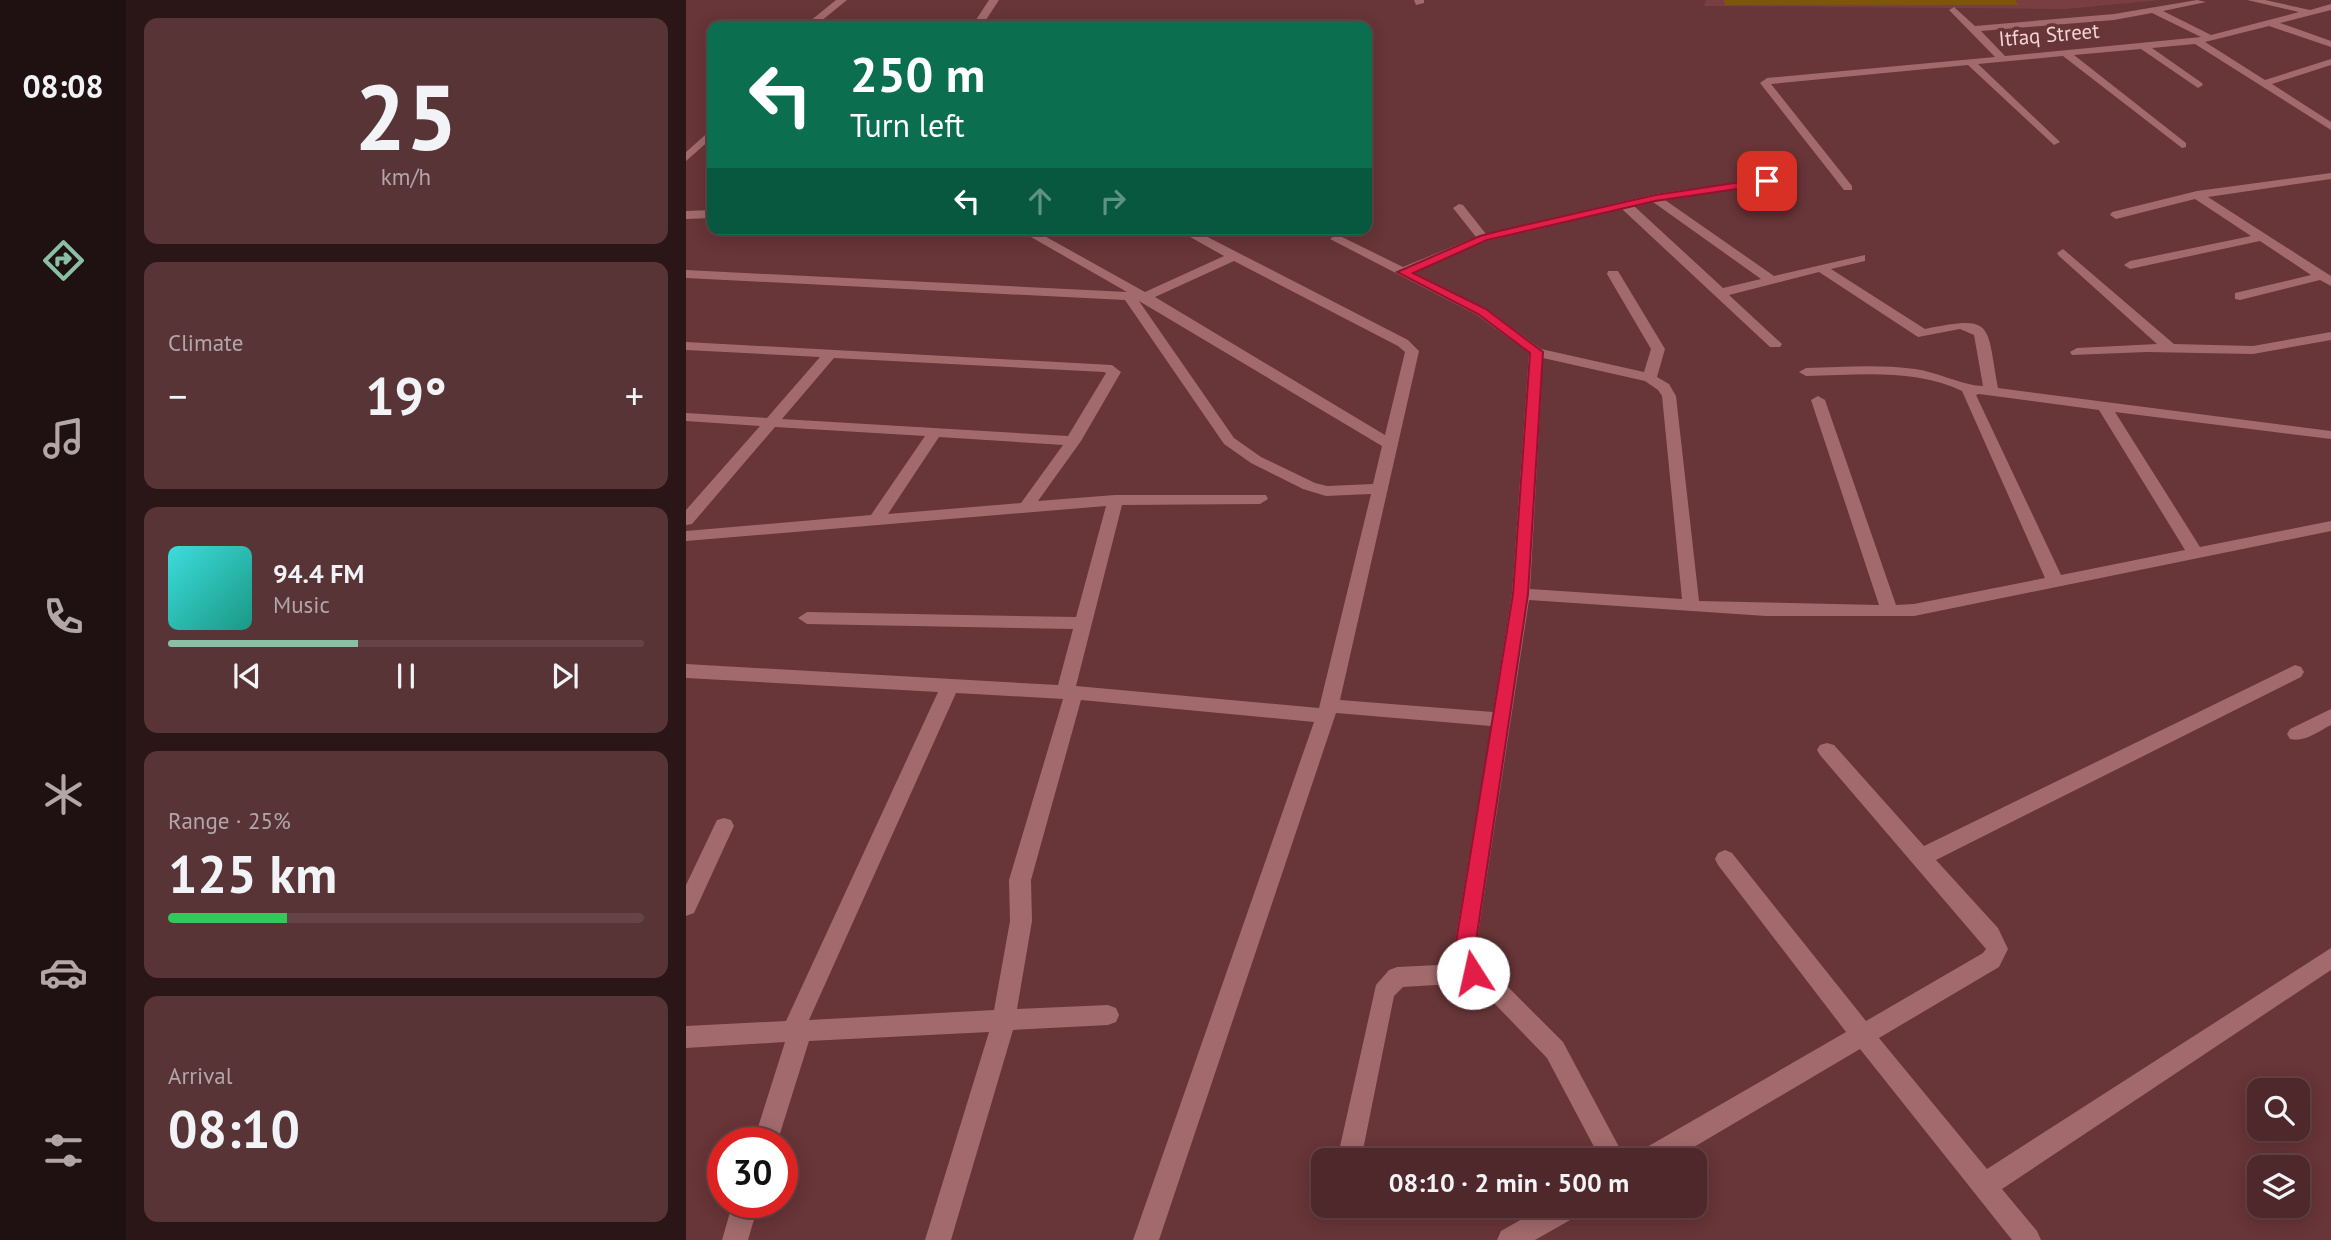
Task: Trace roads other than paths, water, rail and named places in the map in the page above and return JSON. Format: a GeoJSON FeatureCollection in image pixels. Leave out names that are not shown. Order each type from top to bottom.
{"type":"FeatureCollection","features":[{"type":"Feature","properties":{"kind":"street"},"geometry":{"type":"LineString","coordinates":[[816,21],[842,0]]}},
{"type":"Feature","properties":{"kind":"street"},"geometry":{"type":"LineString","coordinates":[[2252,0],[2309,12]]}},
{"type":"Feature","properties":{"kind":"street"},"geometry":{"type":"LineString","coordinates":[[980,21],[990,1]]}},
{"type":"Feature","properties":{"kind":"street"},"geometry":{"type":"LineString","coordinates":[[1973,29],[2114,18],[2201,2]]}},
{"type":"Feature","properties":{"kind":"street"},"geometry":{"type":"LineString","coordinates":[[2141,4],[2210,38]]}},
{"type":"Feature","properties":{"kind":"street","name":"Itfaq Street"},"geometry":{"type":"LineString","coordinates":[[1848,188],[1765,83],[1767,81],[2197,41],[2331,7]]}},
{"type":"Feature","properties":{"kind":"street"},"geometry":{"type":"LineString","coordinates":[[1954,10],[2002,58]]}},
{"type":"Feature","properties":{"kind":"street"},"geometry":{"type":"LineString","coordinates":[[2270,23],[2331,44]]}},
{"type":"Feature","properties":{"kind":"street"},"geometry":{"type":"LineString","coordinates":[[2197,41],[2331,127]]}},
{"type":"Feature","properties":{"kind":"street"},"geometry":{"type":"LineString","coordinates":[[2143,46],[2198,85]]}},
{"type":"Feature","properties":{"kind":"street"},"geometry":{"type":"LineString","coordinates":[[2063,52],[2182,145]]}},
{"type":"Feature","properties":{"kind":"street"},"geometry":{"type":"LineString","coordinates":[[1970,62],[2054,142]]}},
{"type":"Feature","properties":{"kind":"street"},"geometry":{"type":"LineString","coordinates":[[2263,84],[2331,62]]}},
{"type":"Feature","properties":{"kind":"street"},"geometry":{"type":"LineString","coordinates":[[690,155],[707,137]]}},
{"type":"Feature","properties":{"kind":"street"},"geometry":{"type":"LineString","coordinates":[[2116,215],[2197,194],[2331,176]]}},
{"type":"Feature","properties":{"kind":"street"},"geometry":{"type":"LineString","coordinates":[[1403,272],[1483,238],[1655,198],[1767,181]]}},
{"type":"Feature","properties":{"kind":"street"},"geometry":{"type":"LineString","coordinates":[[2197,194],[2327,279]]}},
{"type":"Feature","properties":{"kind":"street"},"geometry":{"type":"LineString","coordinates":[[1655,198],[1771,280]]}},
{"type":"Feature","properties":{"kind":"street"},"geometry":{"type":"LineString","coordinates":[[1625,205],[1775,344]]}},
{"type":"Feature","properties":{"kind":"street"},"geometry":{"type":"LineString","coordinates":[[1459,208],[1483,238]]}},
{"type":"Feature","properties":{"kind":"street"},"geometry":{"type":"LineString","coordinates":[[686,215],[707,214]]}},
{"type":"Feature","properties":{"kind":"street"},"geometry":{"type":"LineString","coordinates":[[1034,235],[1145,297],[1391,445]]}},
{"type":"Feature","properties":{"kind":"street"},"geometry":{"type":"LineString","coordinates":[[1146,1240],[1327,711],[1412,351],[1404,343],[1194,235]]}},
{"type":"Feature","properties":{"kind":"street"},"geometry":{"type":"LineString","coordinates":[[2130,265],[2263,237]]}},
{"type":"Feature","properties":{"kind":"street"},"geometry":{"type":"LineString","coordinates":[[1336,239],[1482,312],[1536,352],[1650,378],[1664,387],[1669,396],[1691,604]]}},
{"type":"Feature","properties":{"kind":"street"},"geometry":{"type":"LineString","coordinates":[[2063,253],[2170,348]]}},
{"type":"Feature","properties":{"kind":"street"},"geometry":{"type":"LineString","coordinates":[[686,274],[1145,297],[1234,256]]}},
{"type":"Feature","properties":{"kind":"street"},"geometry":{"type":"LineString","coordinates":[[1720,293],[1861,258]]}},
{"type":"Feature","properties":{"kind":"street"},"geometry":{"type":"LineString","coordinates":[[1821,268],[1918,332],[1925,334],[1961,324],[1976,327],[1981,333],[1991,391]]}},
{"type":"Feature","properties":{"kind":"street"},"geometry":{"type":"LineString","coordinates":[[1613,274],[1658,349],[1650,378]]}},
{"type":"Feature","properties":{"kind":"street"},"geometry":{"type":"LineString","coordinates":[[2240,296],[2327,279]]}},
{"type":"Feature","properties":{"kind":"street"},"geometry":{"type":"LineString","coordinates":[[1129,296],[1229,441],[1256,460],[1309,486],[1326,491],[1380,489]]}},
{"type":"Feature","properties":{"kind":"street"},"geometry":{"type":"LineString","coordinates":[[2077,352],[2170,348],[2253,350],[2331,336]]}},
{"type":"Feature","properties":{"kind":"street"},"geometry":{"type":"LineString","coordinates":[[686,346],[1107,368],[1114,372],[1073,441],[1027,506]]}},
{"type":"Feature","properties":{"kind":"street"},"geometry":{"type":"LineString","coordinates":[[1536,352],[1521,594],[1465,948],[1473,973],[1502,995],[1555,1050],[1608,1148]]}},
{"type":"Feature","properties":{"kind":"street"},"geometry":{"type":"LineString","coordinates":[[686,520],[831,354]]}},
{"type":"Feature","properties":{"kind":"street"},"geometry":{"type":"LineString","coordinates":[[1806,372],[1894,372],[1931,375],[1957,382],[1973,391]]}},
{"type":"Feature","properties":{"kind":"street"},"geometry":{"type":"LineString","coordinates":[[2055,580],[1968,393],[1991,391],[2331,435]]}},
{"type":"Feature","properties":{"kind":"street"},"geometry":{"type":"LineString","coordinates":[[1818,400],[1890,611]]}},
{"type":"Feature","properties":{"kind":"street"},"geometry":{"type":"LineString","coordinates":[[2104,406],[2195,553]]}},
{"type":"Feature","properties":{"kind":"street"},"geometry":{"type":"LineString","coordinates":[[686,417],[1073,441]]}},
{"type":"Feature","properties":{"kind":"street"},"geometry":{"type":"LineString","coordinates":[[877,518],[935,432]]}},
{"type":"Feature","properties":{"kind":"street"},"geometry":{"type":"LineString","coordinates":[[686,536],[1115,500],[1260,499]]}},
{"type":"Feature","properties":{"kind":"street"},"geometry":{"type":"LineString","coordinates":[[938,1240],[1004,1021],[1021,921],[1020,880],[1069,693],[1115,500]]}},
{"type":"Feature","properties":{"kind":"street"},"geometry":{"type":"LineString","coordinates":[[1521,594],[1798,610],[1914,610],[2331,526]]}},
{"type":"Feature","properties":{"kind":"street"},"geometry":{"type":"LineString","coordinates":[[807,618],[1084,623]]}},
{"type":"Feature","properties":{"kind":"street"},"geometry":{"type":"LineString","coordinates":[[1922,857],[2295,672]]}},
{"type":"Feature","properties":{"kind":"street"},"geometry":{"type":"LineString","coordinates":[[688,676],[1069,693],[1501,720]]}},
{"type":"Feature","properties":{"kind":"street"},"geometry":{"type":"LineString","coordinates":[[769,1127],[796,1032],[949,687]]}},
{"type":"Feature","properties":{"kind":"street"},"geometry":{"type":"LineString","coordinates":[[2297,734],[2331,716]]}},
{"type":"Feature","properties":{"kind":"street"},"geometry":{"type":"LineString","coordinates":[[1670,1148],[1864,1037],[1991,960],[1997,949],[1990,935],[1827,750]]}},
{"type":"Feature","properties":{"kind":"street"},"geometry":{"type":"LineString","coordinates":[[686,907],[724,826]]}},
{"type":"Feature","properties":{"kind":"street"},"geometry":{"type":"LineString","coordinates":[[1725,859],[2028,1240]]}},
{"type":"Feature","properties":{"kind":"street"},"geometry":{"type":"LineString","coordinates":[[1984,1186],[2331,958]]}},
{"type":"Feature","properties":{"kind":"street"},"geometry":{"type":"LineString","coordinates":[[1352,1148],[1384,992],[1396,977],[1473,973]]}},
{"type":"Feature","properties":{"kind":"street"},"geometry":{"type":"LineString","coordinates":[[686,1037],[1108,1015]]}},
{"type":"Feature","properties":{"kind":"street"},"geometry":{"type":"LineString","coordinates":[[734,1240],[741,1218]]}},
{"type":"Feature","properties":{"kind":"street"},"geometry":{"type":"LineString","coordinates":[[1510,1240],[1549,1218]]}}]}
